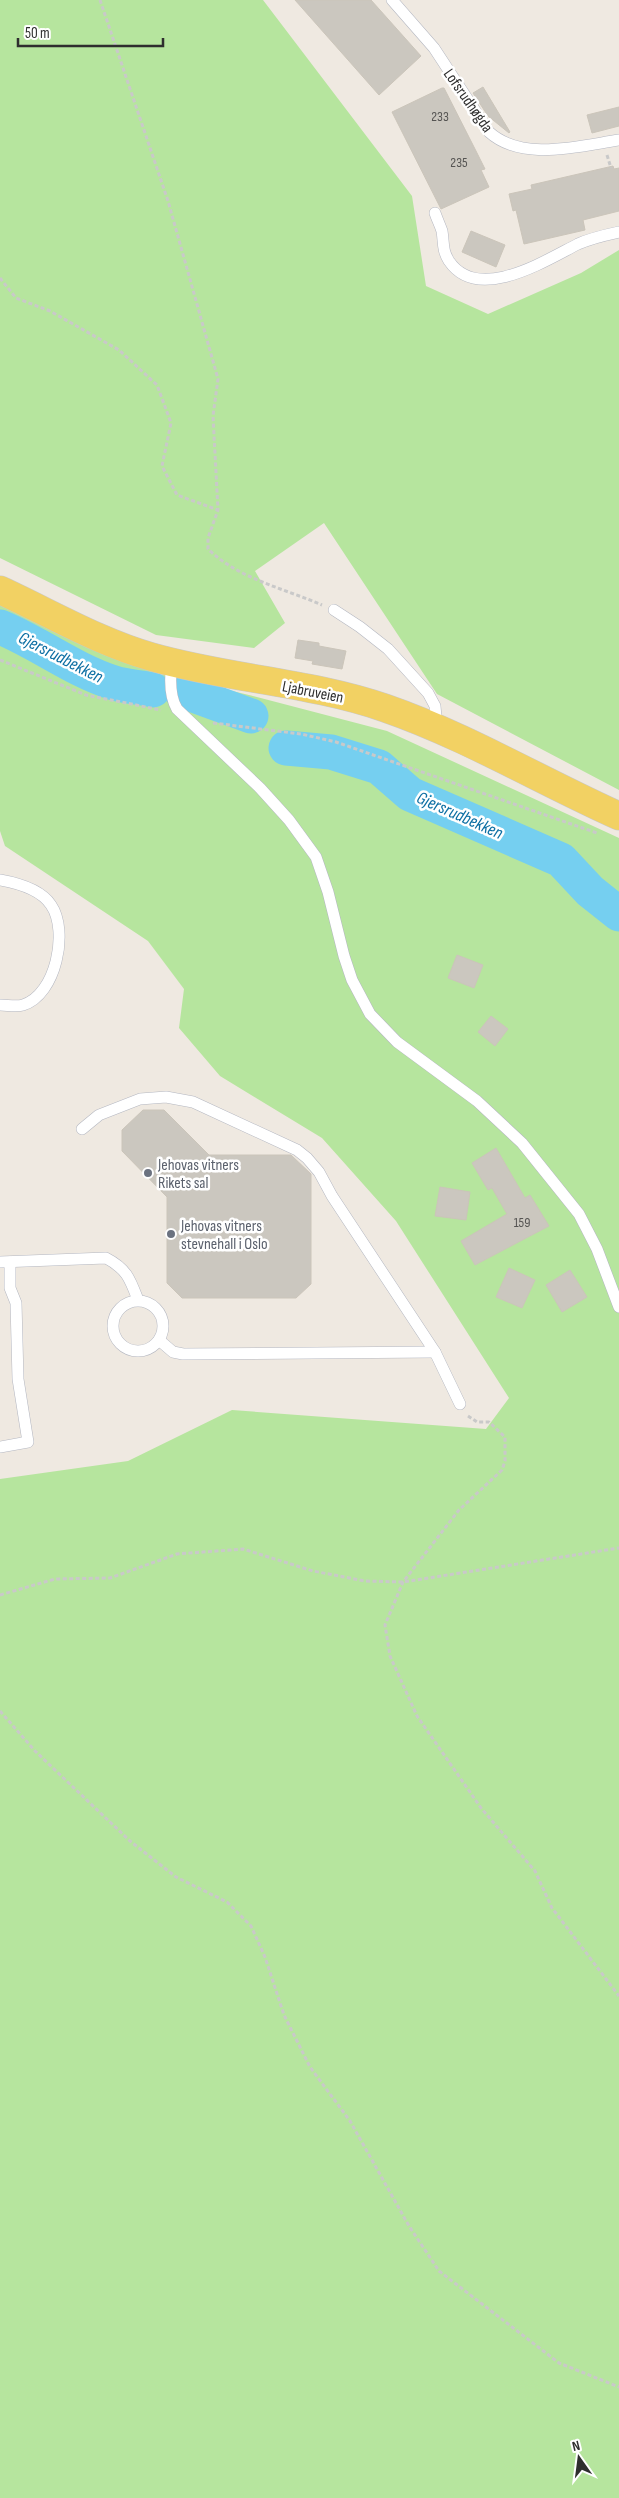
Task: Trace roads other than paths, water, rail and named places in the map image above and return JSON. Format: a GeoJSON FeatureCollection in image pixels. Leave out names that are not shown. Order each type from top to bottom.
{"type":"FeatureCollection","features":[{"type":"Feature","properties":{"kind":"main road","name":"Ljabruveien"},"geometry":{"type":"LineString","coordinates":[[0,590],[98,637],[143,654],[172,662],[337,695],[384,707],[438,729],[611,826]]}},
{"type":"Feature","properties":{"kind":"lane","name":"Lofsrudhøgda"},"geometry":{"type":"LineString","coordinates":[[392,0],[434,48],[489,132],[497,139],[512,146],[531,149],[579,146],[619,140]]}},
{"type":"Feature","properties":{"kind":"lane"},"geometry":{"type":"LineString","coordinates":[[435,214],[442,232],[443,250],[450,263],[476,278],[494,278],[519,273],[579,244],[619,232]]}},
{"type":"Feature","properties":{"kind":"lane"},"geometry":{"type":"LineString","coordinates":[[334,610],[388,649],[428,693],[435,706],[438,729]]}},
{"type":"Feature","properties":{"kind":"lane"},"geometry":{"type":"LineString","coordinates":[[172,662],[170,674],[172,700],[182,715],[272,801],[300,833],[316,856],[352,980],[370,1014],[397,1042],[478,1101],[522,1143],[579,1214],[598,1249],[619,1307]]}},
{"type":"Feature","properties":{"kind":"lane"},"geometry":{"type":"LineString","coordinates":[[0,880],[35,891],[51,904],[58,919],[59,948],[53,974],[41,994],[23,1006],[0,1004]]}},
{"type":"Feature","properties":{"kind":"lane"},"geometry":{"type":"LineString","coordinates":[[82,1129],[113,1108],[140,1099],[166,1097],[193,1102],[297,1150],[319,1172],[332,1196],[435,1352],[460,1404]]}},
{"type":"Feature","properties":{"kind":"lane"},"geometry":{"type":"LineString","coordinates":[[0,1446],[28,1442],[18,1378],[16,1303],[5,1288],[5,1262],[106,1258],[120,1265],[125,1271],[131,1280],[138,1300]]}},
{"type":"Feature","properties":{"kind":"lane"},"geometry":{"type":"LineString","coordinates":[[138,1300],[154,1306],[162,1316],[163,1328],[159,1340],[146,1350],[134,1351],[122,1345],[114,1335],[113,1322],[118,1310],[128,1302],[138,1300]]}},
{"type":"Feature","properties":{"kind":"lane"},"geometry":{"type":"LineString","coordinates":[[159,1340],[173,1352],[182,1354],[435,1352]]}},
{"type":"Feature","properties":{"kind":"waterway","name":"Gjersrudbekken"},"geometry":{"type":"LineString","coordinates":[[0,627],[99,678],[119,684],[153,690]]}},
{"type":"Feature","properties":{"kind":"waterway","name":"Gjersrudbekken"},"geometry":{"type":"LineString","coordinates":[[180,690],[251,716]]}},
{"type":"Feature","properties":{"kind":"waterway","name":"Gjersrudbekken"},"geometry":{"type":"LineString","coordinates":[[286,748],[331,752],[379,767],[410,794],[561,860],[590,891],[619,914]]}},
{"type":"Feature","properties":{"kind":"place","name":"Jehovas vitners Rikets sal"},"geometry":{"type":"Point","coordinates":[148,1173]}},
{"type":"Feature","properties":{"kind":"place","name":"Jehovas vitners stevnehall i Oslo"},"geometry":{"type":"Point","coordinates":[171,1234]}}]}
